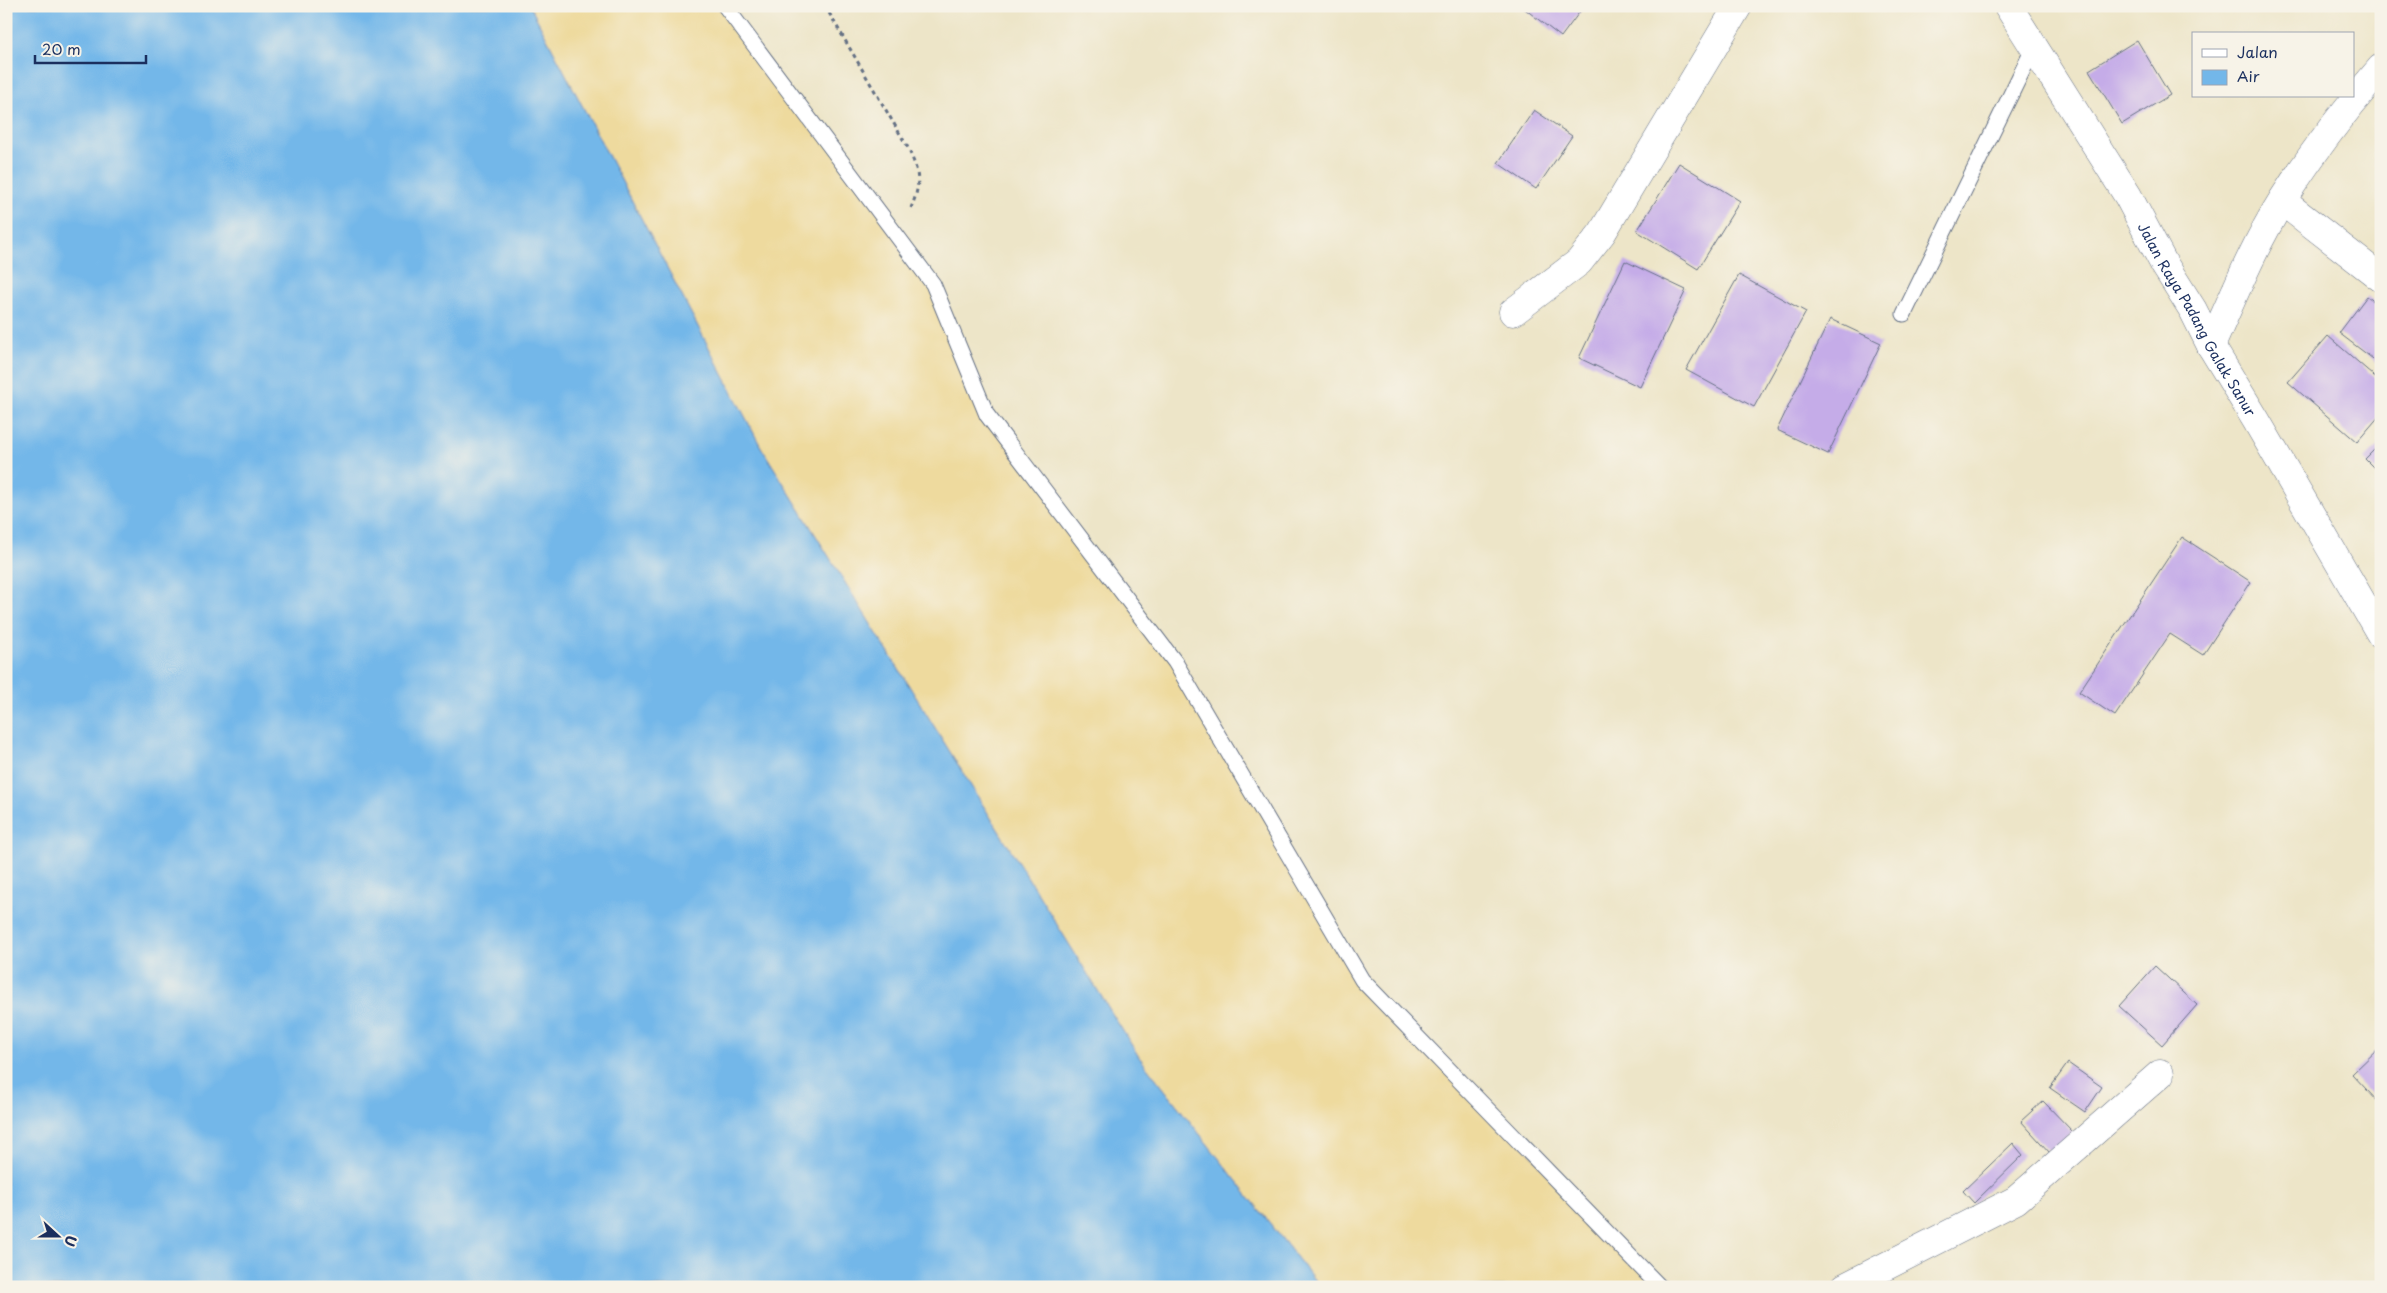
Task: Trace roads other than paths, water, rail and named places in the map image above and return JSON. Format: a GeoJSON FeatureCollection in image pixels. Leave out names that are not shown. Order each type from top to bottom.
{"type":"FeatureCollection","features":[{"type":"Feature","properties":{"kind":"street"},"geometry":{"type":"LineString","coordinates":[[1512,312],[1579,262],[1602,233],[1738,6]]}},
{"type":"Feature","properties":{"kind":"street","name":"Jalan Raya Padang Galak Sanur"},"geometry":{"type":"LineString","coordinates":[[2008,6],[2033,49],[2128,196],[2164,264],[2193,310],[2210,346],[2381,635]]}},
{"type":"Feature","properties":{"kind":"street"},"geometry":{"type":"LineString","coordinates":[[2210,346],[2282,200],[2330,128],[2381,68]]}},
{"type":"Feature","properties":{"kind":"street"},"geometry":{"type":"LineString","coordinates":[[2282,200],[2381,278]]}},
{"type":"Feature","properties":{"kind":"street"},"geometry":{"type":"LineString","coordinates":[[1845,1287],[2016,1200],[2160,1074]]}},
{"type":"Feature","properties":{"kind":"lane"},"geometry":{"type":"LineString","coordinates":[[725,6],[933,284],[987,415],[1175,662],[1362,980],[1660,1287]]}},
{"type":"Feature","properties":{"kind":"lane"},"geometry":{"type":"LineString","coordinates":[[1904,314],[2033,49]]}},
{"type":"Feature","properties":{"kind":"water"},"geometry":{"type":"Polygon","coordinates":[[[6,6],[530,6],[761,447],[1139,1057],[1320,1287],[6,1287],[6,6]]]}}]}
